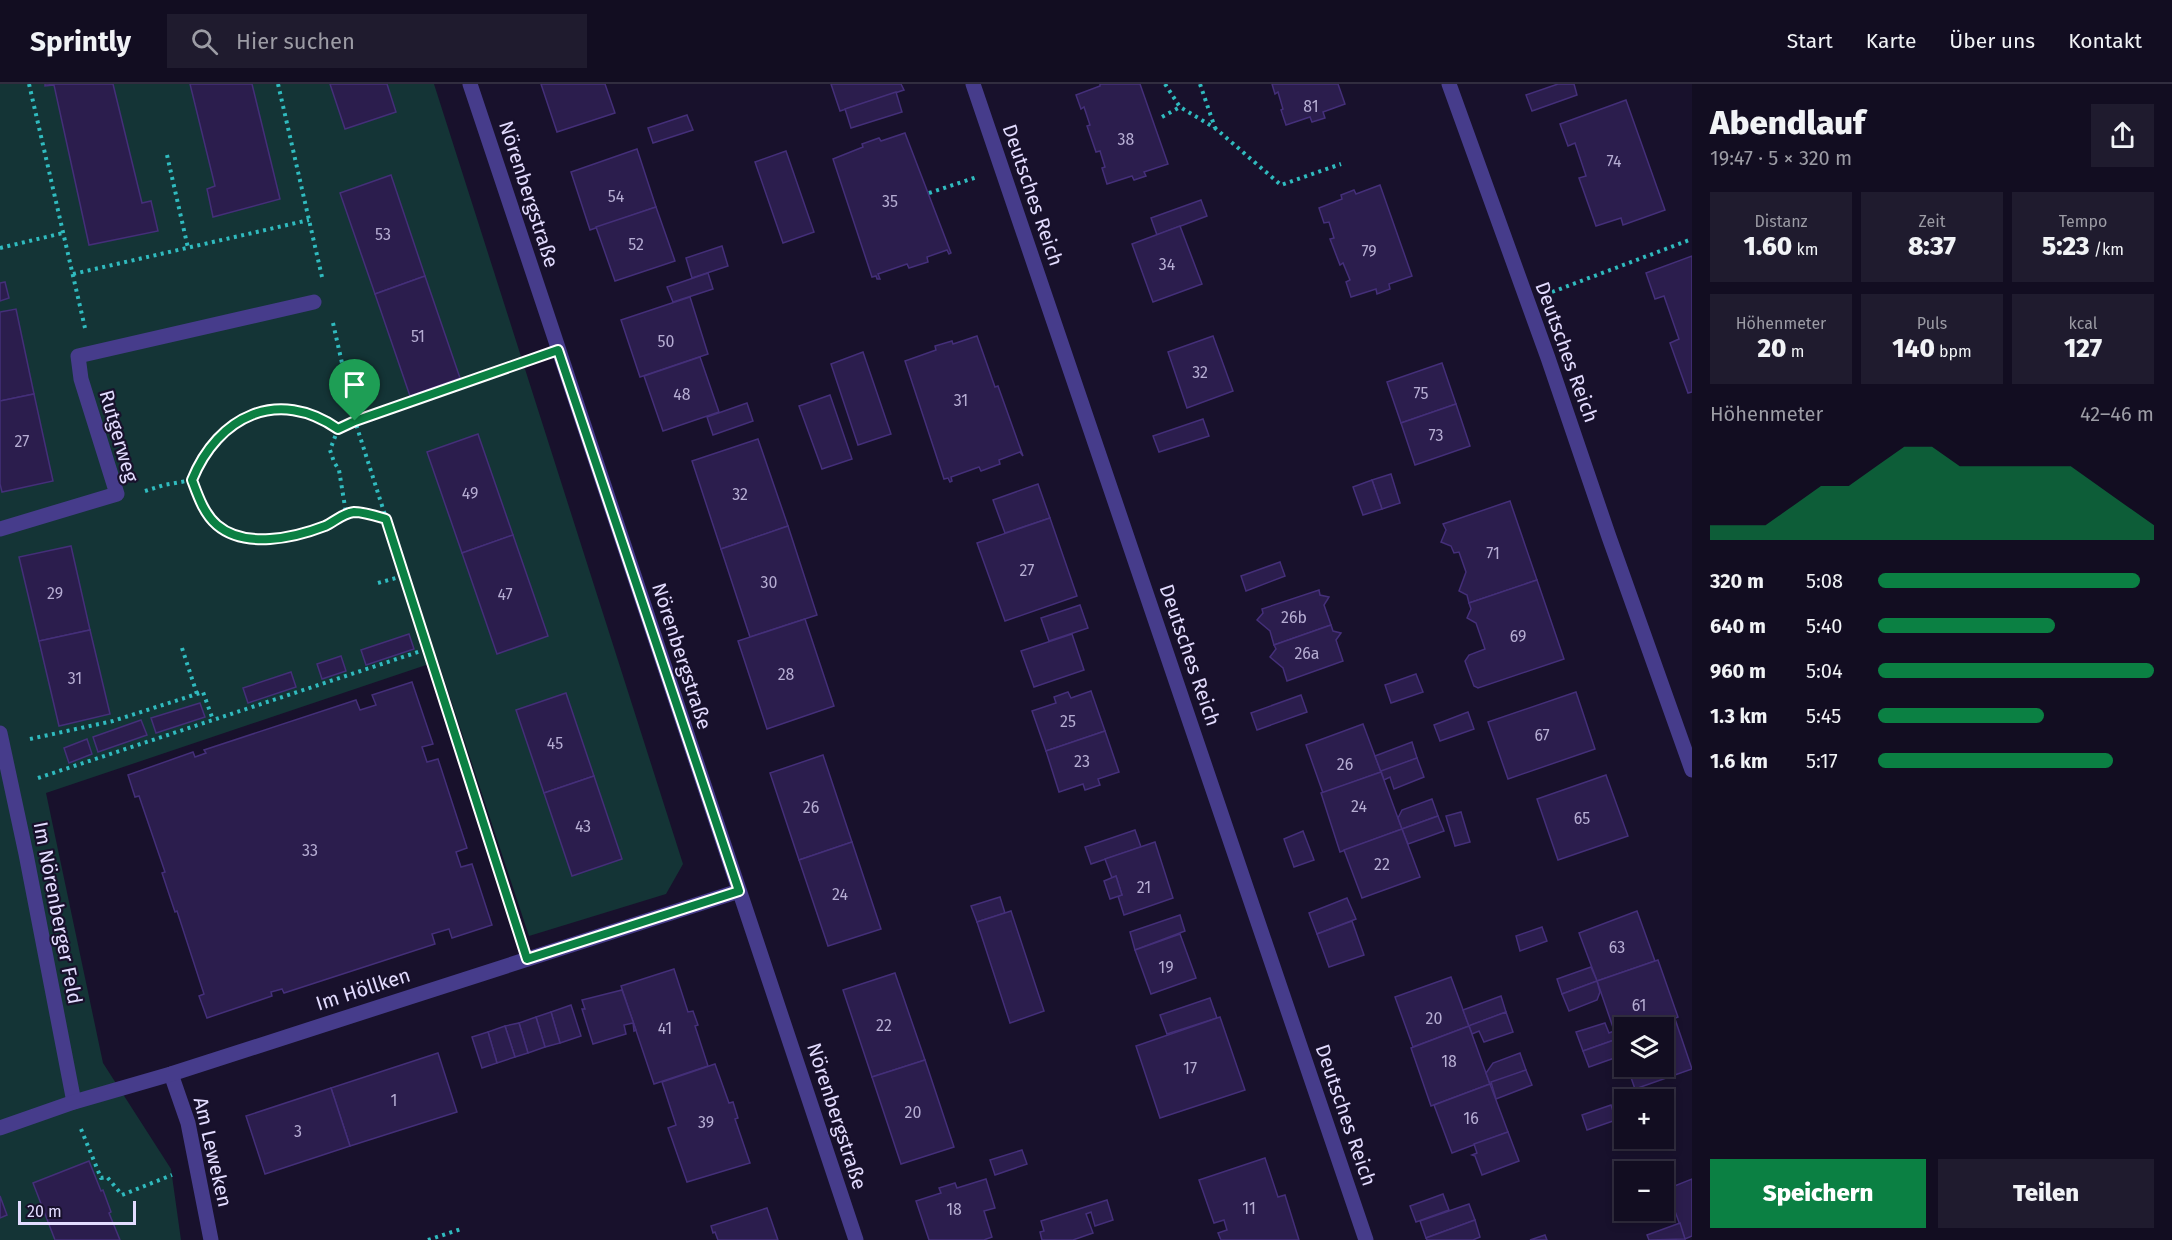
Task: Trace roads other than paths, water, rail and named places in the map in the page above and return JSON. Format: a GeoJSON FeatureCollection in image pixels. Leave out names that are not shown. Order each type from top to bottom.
{"type":"FeatureCollection","features":[{"type":"Feature","properties":{"kind":"street","name":"Nörenbergstraße"},"geometry":{"type":"LineString","coordinates":[[470,84],[856,1240]]}},
{"type":"Feature","properties":{"kind":"street","name":"Deutsches Reich"},"geometry":{"type":"LineString","coordinates":[[973,84],[1366,1240]]}},
{"type":"Feature","properties":{"kind":"street","name":"Deutsches Reich"},"geometry":{"type":"LineString","coordinates":[[1449,84],[1692,770]]}},
{"type":"Feature","properties":{"kind":"street","name":"Rutgerweg"},"geometry":{"type":"LineString","coordinates":[[0,529],[117,494],[81,379],[78,356],[314,302]]}},
{"type":"Feature","properties":{"kind":"street","name":"Im Nörenberger Feld"},"geometry":{"type":"LineString","coordinates":[[2,739],[74,1102]]}},
{"type":"Feature","properties":{"kind":"street","name":"Im Höllken"},"geometry":{"type":"LineString","coordinates":[[0,1128],[74,1102],[171,1074],[739,891]]}},
{"type":"Feature","properties":{"kind":"street","name":"Am Leweken"},"geometry":{"type":"LineString","coordinates":[[171,1074],[188,1123],[211,1240]]}}]}
